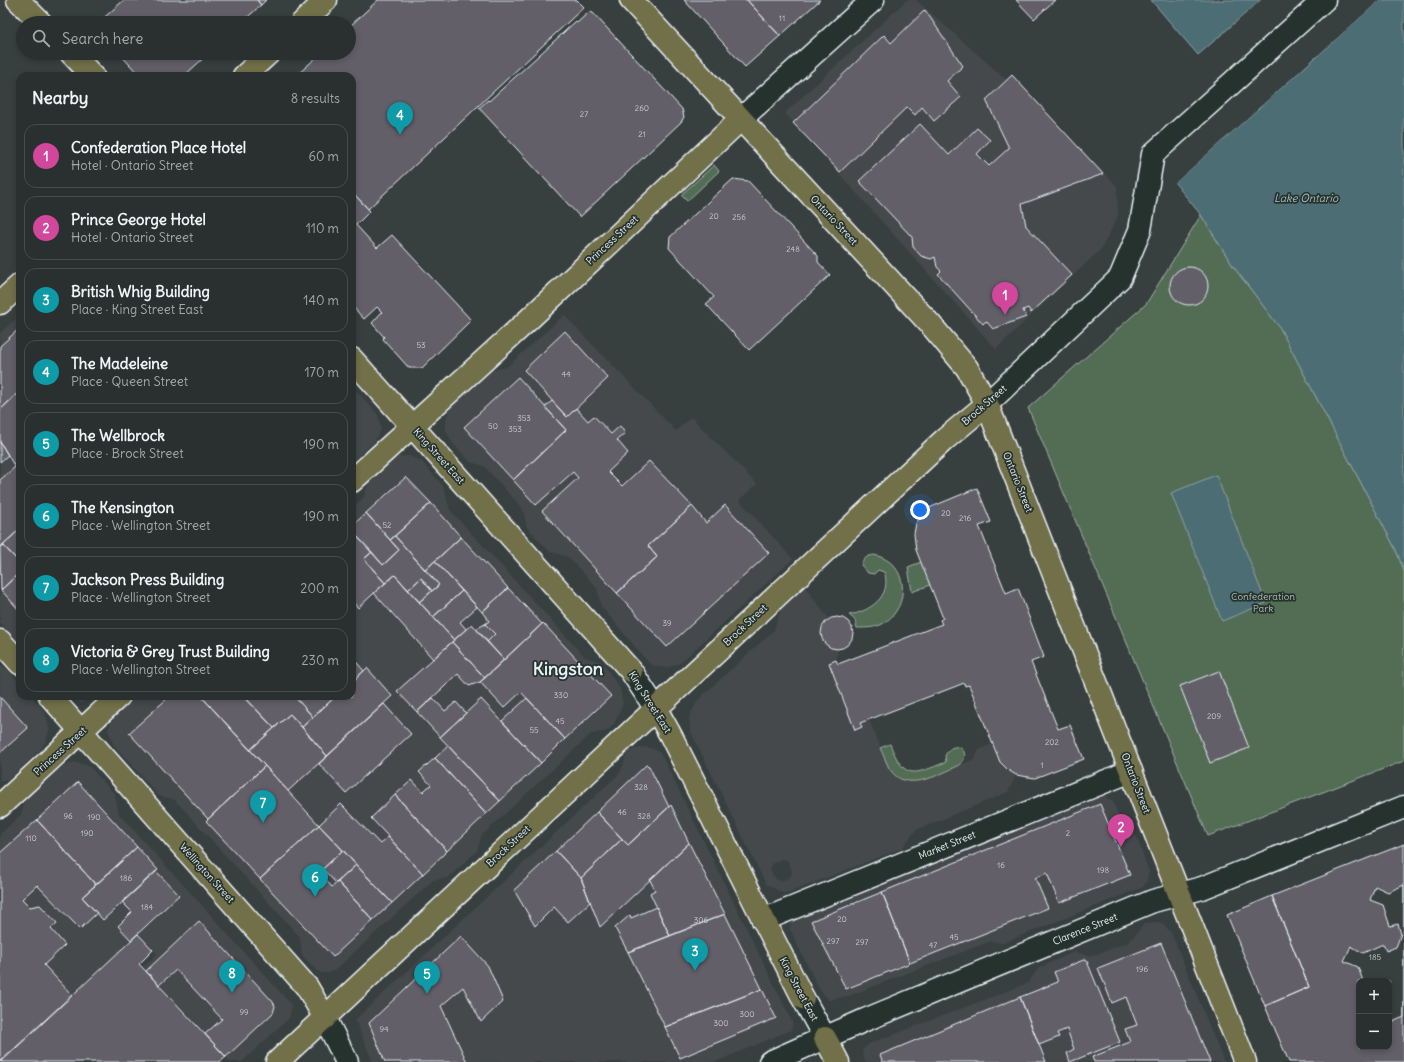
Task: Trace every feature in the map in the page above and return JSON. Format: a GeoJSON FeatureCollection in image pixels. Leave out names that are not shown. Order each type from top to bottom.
{"type":"FeatureCollection","features":[{"type":"Feature","properties":{"kind":"main road"},"geometry":{"type":"LineString","coordinates":[[18,0],[34,16]]}},
{"type":"Feature","properties":{"kind":"main road"},"geometry":{"type":"LineString","coordinates":[[309,16],[326,0]]}},
{"type":"Feature","properties":{"kind":"main road","name":"Ontario Street"},"geometry":{"type":"LineString","coordinates":[[631,0],[931,325],[967,368],[987,404],[1245,1062]]}},
{"type":"Feature","properties":{"kind":"main road"},"geometry":{"type":"LineString","coordinates":[[77,60],[89,72]]}},
{"type":"Feature","properties":{"kind":"main road"},"geometry":{"type":"LineString","coordinates":[[248,72],[261,60]]}},
{"type":"Feature","properties":{"kind":"main road","name":"Princess Street"},"geometry":{"type":"LineString","coordinates":[[356,477],[741,119]]}},
{"type":"Feature","properties":{"kind":"main road"},"geometry":{"type":"LineString","coordinates":[[0,303],[16,289]]}},
{"type":"Feature","properties":{"kind":"main road","name":"King Street East"},"geometry":{"type":"LineString","coordinates":[[356,364],[631,671]]}},
{"type":"Feature","properties":{"kind":"main road","name":"Brock Street"},"geometry":{"type":"LineString","coordinates":[[277,1062],[944,440],[987,404]]}},
{"type":"Feature","properties":{"kind":"main road"},"geometry":{"type":"LineString","coordinates":[[0,641],[16,659]]}},
{"type":"Feature","properties":{"kind":"main road","name":"Wellington Street"},"geometry":{"type":"LineString","coordinates":[[54,700],[307,987],[325,1018]]}},
{"type":"Feature","properties":{"kind":"main road","name":"Princess Street"},"geometry":{"type":"LineString","coordinates":[[0,806],[115,700]]}},
{"type":"Feature","properties":{"kind":"main road","name":"King Street East"},"geometry":{"type":"LineString","coordinates":[[656,709],[803,998]]}},
{"type":"Feature","properties":{"kind":"main road","name":"King Street East"},"geometry":{"type":"LineString","coordinates":[[825,1038],[838,1062]]}},
{"type":"Feature","properties":{"kind":"street","name":"Princess Street"},"geometry":{"type":"LineString","coordinates":[[741,119],[873,0]]}},
{"type":"Feature","properties":{"kind":"street","name":"Brock Street"},"geometry":{"type":"LineString","coordinates":[[987,404],[1120,278],[1140,230],[1153,154],[1324,0]]}},
{"type":"Feature","properties":{"kind":"street","name":"King Street East"},"geometry":{"type":"LineString","coordinates":[[631,671],[656,709]]}},
{"type":"Feature","properties":{"kind":"street","name":"Market Street"},"geometry":{"type":"LineString","coordinates":[[763,920],[1131,771]]}},
{"type":"Feature","properties":{"kind":"street","name":"Clarence Street"},"geometry":{"type":"LineString","coordinates":[[770,1062],[872,1017],[1153,901],[1202,888],[1404,806]]}},
{"type":"Feature","properties":{"kind":"street","name":"King Street East"},"geometry":{"type":"LineString","coordinates":[[803,998],[825,1038]]}},
{"type":"Feature","properties":{"kind":"street","name":"Wellington Street"},"geometry":{"type":"LineString","coordinates":[[325,1018],[347,1062]]}},
{"type":"Feature","properties":{"kind":"shaded area"},"geometry":{"type":"Polygon","coordinates":[[[907,0],[916,0],[1048,117],[1117,186],[1118,216],[1101,249],[996,349],[785,113],[907,0]]]}},
{"type":"Feature","properties":{"kind":"shaded area"},"geometry":{"type":"Polygon","coordinates":[[[564,315],[676,431],[691,417],[757,484],[739,500],[793,559],[680,663],[666,668],[654,666],[648,662],[601,606],[597,588],[568,557],[549,551],[527,527],[523,509],[484,466],[470,462],[451,441],[446,430],[446,420],[450,407],[489,371],[507,367],[564,315]]]}},
{"type":"Feature","properties":{"kind":"shaded area"},"geometry":{"type":"Polygon","coordinates":[[[16,319],[16,640],[0,622],[0,333],[16,319]]]}},
{"type":"Feature","properties":{"kind":"shaded area"},"geometry":{"type":"Polygon","coordinates":[[[356,390],[378,415],[381,430],[374,442],[356,458],[356,390]]]}},
{"type":"Feature","properties":{"kind":"shaded area"},"geometry":{"type":"Polygon","coordinates":[[[409,456],[422,462],[443,486],[450,510],[585,657],[603,663],[620,689],[623,704],[614,724],[607,731],[591,734],[481,836],[477,851],[448,878],[433,880],[335,970],[328,973],[322,973],[316,970],[302,955],[300,937],[175,800],[158,795],[114,745],[108,730],[114,717],[133,700],[356,700],[356,504],[364,497],[369,482],[397,457],[409,456]]]}},
{"type":"Feature","properties":{"kind":"shaded area"},"geometry":{"type":"Polygon","coordinates":[[[805,587],[829,619],[823,624],[820,630],[821,638],[830,648],[838,649],[836,660],[829,663],[862,727],[860,723],[869,720],[890,769],[898,777],[911,781],[924,781],[975,759],[979,750],[992,744],[1000,762],[1016,775],[1008,792],[916,830],[902,848],[790,892],[783,893],[766,884],[690,730],[689,717],[698,700],[774,630],[781,609],[805,587]],[[782,859],[772,864],[770,870],[776,879],[781,881],[791,876],[792,870],[787,860],[782,859]]]}},
{"type":"Feature","properties":{"kind":"shaded area"},"geometry":{"type":"Polygon","coordinates":[[[0,666],[8,670],[16,679],[16,700],[34,700],[47,718],[49,730],[46,741],[39,751],[8,780],[0,781],[0,666]]]}},
{"type":"Feature","properties":{"kind":"shaded area"},"geometry":{"type":"Polygon","coordinates":[[[75,700],[88,700],[81,703],[75,700]]]}},
{"type":"Feature","properties":{"kind":"shaded area"},"geometry":{"type":"Polygon","coordinates":[[[645,747],[656,750],[661,754],[787,1011],[793,1024],[791,1030],[715,1062],[373,1062],[355,1020],[620,773],[626,756],[632,750],[645,747]]]}},
{"type":"Feature","properties":{"kind":"shaded area"},"geometry":{"type":"Polygon","coordinates":[[[73,762],[89,766],[115,795],[119,814],[290,1003],[291,1008],[289,1018],[242,1062],[230,1062],[143,967],[157,954],[139,934],[0,1062],[0,834],[21,815],[25,799],[57,770],[73,762]]]}},
{"type":"Feature","properties":{"kind":"shaded area"},"geometry":{"type":"Polygon","coordinates":[[[1103,795],[1113,802],[1120,820],[1134,830],[1149,872],[1146,883],[1143,887],[1003,943],[991,941],[848,996],[829,1000],[819,989],[790,929],[791,916],[821,900],[834,904],[914,871],[928,855],[1103,795]]]}},
{"type":"Feature","properties":{"kind":"shaded area"},"geometry":{"type":"Polygon","coordinates":[[[1145,923],[1161,923],[1171,932],[1224,1062],[865,1062],[862,1053],[863,1049],[869,1044],[1028,983],[1039,968],[1074,952],[1092,956],[1129,942],[1145,923]]]}},
{"type":"Feature","properties":{"kind":"green space"},"geometry":{"type":"Polygon","coordinates":[[[714,165],[719,171],[687,201],[681,195],[714,165]]]}},
{"type":"Feature","properties":{"kind":"green space","name":"Confederation Park"},"geometry":{"type":"Polygon","coordinates":[[[1201,215],[1233,266],[1280,328],[1396,550],[1404,571],[1404,761],[1208,836],[1028,408],[1146,304],[1201,215]]]}},
{"type":"Feature","properties":{"kind":"green space"},"geometry":{"type":"Polygon","coordinates":[[[874,555],[886,559],[894,566],[900,575],[902,596],[899,606],[893,615],[884,623],[875,627],[857,628],[855,620],[849,615],[871,606],[882,595],[885,588],[886,581],[884,572],[878,570],[874,574],[868,573],[861,565],[866,558],[874,555]]]}},
{"type":"Feature","properties":{"kind":"green space"},"geometry":{"type":"Polygon","coordinates":[[[921,562],[930,585],[912,592],[908,567],[921,562]]]}},
{"type":"Feature","properties":{"kind":"green space"},"geometry":{"type":"Polygon","coordinates":[[[890,744],[900,764],[911,772],[925,770],[946,762],[945,756],[953,747],[961,748],[965,755],[964,760],[960,765],[943,773],[923,780],[904,780],[896,776],[889,768],[880,748],[890,744]]]}},
{"type":"Feature","properties":{"kind":"water"},"geometry":{"type":"Polygon","coordinates":[[[1151,0],[1261,0],[1198,55],[1151,0]]]}},
{"type":"Feature","properties":{"kind":"water","name":"Lake Ontario"},"geometry":{"type":"Polygon","coordinates":[[[1380,0],[1404,0],[1404,571],[1396,550],[1280,328],[1233,266],[1201,215],[1175,183],[1380,0]]]}},
{"type":"Feature","properties":{"kind":"water"},"geometry":{"type":"Polygon","coordinates":[[[1216,475],[1266,603],[1222,621],[1171,493],[1216,475]]]}},
{"type":"Feature","properties":{"kind":"pier"},"geometry":{"type":"Polygon","coordinates":[[[1261,0],[1263,0],[1262,2],[1198,57],[1261,0]]]}},
{"type":"Feature","properties":{"kind":"pier"},"geometry":{"type":"Polygon","coordinates":[[[1377,0],[1380,0],[1318,55],[1317,54],[1377,0]]]}},
{"type":"Feature","properties":{"kind":"pier"},"geometry":{"type":"Polygon","coordinates":[[[1300,68],[1301,70],[1175,183],[1176,180],[1300,68]]]}},
{"type":"Feature","properties":{"kind":"building"},"geometry":{"type":"Polygon","coordinates":[[[124,0],[257,0],[261,5],[249,16],[106,16],[124,0]]]}},
{"type":"Feature","properties":{"kind":"building"},"geometry":{"type":"Polygon","coordinates":[[[257,0],[266,0],[261,5],[257,0]]]}},
{"type":"Feature","properties":{"kind":"building"},"geometry":{"type":"Polygon","coordinates":[[[378,0],[577,0],[584,7],[368,209],[356,196],[356,72],[300,72],[313,60],[356,60],[356,20],[378,0]]]}},
{"type":"Feature","properties":{"kind":"building"},"geometry":{"type":"Polygon","coordinates":[[[684,0],[747,0],[780,36],[745,67],[684,0]]]}},
{"type":"Feature","properties":{"kind":"building"},"geometry":{"type":"Polygon","coordinates":[[[747,0],[820,0],[780,36],[747,0]]]}},
{"type":"Feature","properties":{"kind":"building"},"geometry":{"type":"Polygon","coordinates":[[[1016,0],[1055,0],[1034,19],[1016,0]]]}},
{"type":"Feature","properties":{"kind":"building"},"geometry":{"type":"Polygon","coordinates":[[[925,10],[963,66],[947,81],[961,97],[934,121],[922,107],[915,115],[907,107],[840,172],[793,123],[884,35],[891,43],[925,10]]]}},
{"type":"Feature","properties":{"kind":"building"},"geometry":{"type":"Polygon","coordinates":[[[589,12],[593,13],[682,109],[684,117],[681,122],[580,217],[479,108],[488,100],[489,101],[576,21],[577,23],[589,12]]]}},
{"type":"Feature","properties":{"kind":"building"},"geometry":{"type":"Polygon","coordinates":[[[125,60],[201,60],[188,72],[136,72],[125,60]]]}},
{"type":"Feature","properties":{"kind":"building"},"geometry":{"type":"Polygon","coordinates":[[[1012,75],[1103,174],[1022,204],[1026,226],[1072,275],[1031,313],[1028,308],[1023,310],[1026,317],[993,329],[986,321],[983,324],[938,274],[941,271],[937,267],[935,257],[931,259],[921,256],[913,247],[912,237],[859,181],[920,124],[949,155],[977,128],[990,140],[977,154],[989,166],[1009,148],[986,100],[1012,75]]]}},
{"type":"Feature","properties":{"kind":"building"},"geometry":{"type":"Polygon","coordinates":[[[733,179],[748,181],[818,256],[818,262],[830,275],[749,350],[706,304],[714,297],[669,248],[670,237],[733,179]]]}},
{"type":"Feature","properties":{"kind":"building"},"geometry":{"type":"Polygon","coordinates":[[[356,196],[370,211],[356,225],[356,196]]]}},
{"type":"Feature","properties":{"kind":"building"},"geometry":{"type":"Polygon","coordinates":[[[356,225],[377,248],[392,235],[471,320],[422,368],[409,368],[383,339],[384,337],[372,323],[382,312],[377,307],[364,319],[356,310],[356,225]]]}},
{"type":"Feature","properties":{"kind":"building"},"geometry":{"type":"Polygon","coordinates":[[[1189,267],[1199,270],[1205,276],[1208,286],[1205,296],[1199,302],[1189,305],[1179,302],[1173,296],[1170,286],[1173,276],[1179,270],[1189,267]]]}},
{"type":"Feature","properties":{"kind":"building"},"geometry":{"type":"Polygon","coordinates":[[[565,331],[608,378],[567,417],[524,370],[565,331]]]}},
{"type":"Feature","properties":{"kind":"building"},"geometry":{"type":"Polygon","coordinates":[[[16,332],[16,395],[0,410],[0,346],[16,332]]]}},
{"type":"Feature","properties":{"kind":"building"},"geometry":{"type":"Polygon","coordinates":[[[518,377],[566,430],[513,480],[464,427],[518,377]]]}},
{"type":"Feature","properties":{"kind":"building"},"geometry":{"type":"Polygon","coordinates":[[[16,395],[16,533],[0,547],[0,480],[15,467],[0,442],[0,410],[16,395]]]}},
{"type":"Feature","properties":{"kind":"building"},"geometry":{"type":"Polygon","coordinates":[[[552,401],[567,417],[576,408],[588,421],[594,416],[611,434],[620,426],[625,433],[617,440],[628,453],[608,472],[622,486],[649,461],[692,506],[648,546],[657,557],[617,593],[542,511],[578,478],[573,472],[536,505],[513,480],[566,430],[545,407],[552,401]]]}},
{"type":"Feature","properties":{"kind":"building"},"geometry":{"type":"Polygon","coordinates":[[[0,442],[8,455],[0,462],[0,442]]]}},
{"type":"Feature","properties":{"kind":"building"},"geometry":{"type":"Polygon","coordinates":[[[406,477],[431,503],[390,540],[366,513],[406,477]]]}},
{"type":"Feature","properties":{"kind":"building"},"geometry":{"type":"Polygon","coordinates":[[[977,488],[991,522],[979,526],[1006,593],[1018,588],[1044,657],[1031,662],[1058,729],[1070,725],[1084,759],[1035,778],[1016,775],[1000,762],[969,685],[965,686],[964,683],[860,723],[862,727],[855,730],[829,663],[836,660],[838,664],[942,624],[940,620],[943,618],[916,550],[914,534],[916,523],[929,508],[977,488]]]}},
{"type":"Feature","properties":{"kind":"building"},"geometry":{"type":"Polygon","coordinates":[[[431,503],[461,537],[425,570],[395,536],[431,503]]]}},
{"type":"Feature","properties":{"kind":"building"},"geometry":{"type":"Polygon","coordinates":[[[725,505],[769,553],[667,647],[617,593],[657,557],[648,546],[692,506],[706,523],[725,505]]]}},
{"type":"Feature","properties":{"kind":"building"},"geometry":{"type":"Polygon","coordinates":[[[366,513],[399,550],[383,565],[356,535],[356,522],[366,513]]]}},
{"type":"Feature","properties":{"kind":"building"},"geometry":{"type":"Polygon","coordinates":[[[16,533],[16,559],[3,545],[16,533]]]}},
{"type":"Feature","properties":{"kind":"building"},"geometry":{"type":"Polygon","coordinates":[[[356,535],[372,552],[364,559],[385,583],[358,608],[356,606],[356,535]]]}},
{"type":"Feature","properties":{"kind":"building"},"geometry":{"type":"Polygon","coordinates":[[[395,536],[439,585],[432,591],[421,578],[408,590],[395,575],[385,583],[364,559],[372,552],[383,565],[399,550],[390,540],[395,536]]]}},
{"type":"Feature","properties":{"kind":"building"},"geometry":{"type":"Polygon","coordinates":[[[461,537],[508,588],[482,612],[435,561],[461,537]]]}},
{"type":"Feature","properties":{"kind":"building"},"geometry":{"type":"Polygon","coordinates":[[[3,545],[16,559],[16,576],[1,590],[0,547],[3,545]]]}},
{"type":"Feature","properties":{"kind":"building"},"geometry":{"type":"Polygon","coordinates":[[[435,561],[462,591],[433,617],[419,602],[439,585],[425,570],[435,561]]]}},
{"type":"Feature","properties":{"kind":"building"},"geometry":{"type":"Polygon","coordinates":[[[395,575],[454,640],[433,659],[374,593],[395,575]]]}},
{"type":"Feature","properties":{"kind":"building"},"geometry":{"type":"Polygon","coordinates":[[[16,576],[16,607],[1,590],[16,576]]]}},
{"type":"Feature","properties":{"kind":"building"},"geometry":{"type":"Polygon","coordinates":[[[421,578],[432,591],[419,602],[408,590],[421,578]]]}},
{"type":"Feature","properties":{"kind":"building"},"geometry":{"type":"Polygon","coordinates":[[[508,588],[542,624],[504,660],[487,642],[495,634],[485,624],[489,621],[482,612],[508,588]]]}},
{"type":"Feature","properties":{"kind":"building"},"geometry":{"type":"Polygon","coordinates":[[[462,591],[477,607],[460,622],[466,629],[454,640],[433,617],[462,591]]]}},
{"type":"Feature","properties":{"kind":"building"},"geometry":{"type":"Polygon","coordinates":[[[834,617],[840,617],[850,624],[853,633],[852,639],[846,646],[840,649],[834,649],[824,642],[821,636],[821,630],[828,620],[834,617]]]}},
{"type":"Feature","properties":{"kind":"building"},"geometry":{"type":"Polygon","coordinates":[[[543,623],[611,696],[565,739],[521,692],[504,708],[480,682],[543,623]]]}},
{"type":"Feature","properties":{"kind":"building"},"geometry":{"type":"Polygon","coordinates":[[[472,624],[504,660],[485,678],[452,642],[472,624]]]}},
{"type":"Feature","properties":{"kind":"building"},"geometry":{"type":"Polygon","coordinates":[[[485,624],[495,634],[487,642],[476,629],[485,624]]]}},
{"type":"Feature","properties":{"kind":"building"},"geometry":{"type":"Polygon","coordinates":[[[452,642],[485,678],[480,682],[469,686],[458,674],[417,712],[397,691],[452,642]]]}},
{"type":"Feature","properties":{"kind":"building"},"geometry":{"type":"Polygon","coordinates":[[[356,662],[364,671],[356,678],[356,662]]]}},
{"type":"Feature","properties":{"kind":"building"},"geometry":{"type":"Polygon","coordinates":[[[367,668],[392,696],[327,756],[302,727],[332,700],[356,700],[356,678],[367,668]]]}},
{"type":"Feature","properties":{"kind":"building"},"geometry":{"type":"Polygon","coordinates":[[[1219,671],[1249,748],[1210,763],[1180,686],[1219,671]]]}},
{"type":"Feature","properties":{"kind":"building"},"geometry":{"type":"Polygon","coordinates":[[[0,697],[28,728],[0,753],[0,697]]]}},
{"type":"Feature","properties":{"kind":"building"},"geometry":{"type":"Polygon","coordinates":[[[433,698],[445,711],[456,702],[466,713],[440,737],[417,712],[433,698]]]}},
{"type":"Feature","properties":{"kind":"building"},"geometry":{"type":"Polygon","coordinates":[[[527,698],[565,739],[541,763],[502,721],[527,698]]]}},
{"type":"Feature","properties":{"kind":"building"},"geometry":{"type":"Polygon","coordinates":[[[481,699],[541,763],[500,801],[440,737],[481,699]]]}},
{"type":"Feature","properties":{"kind":"building"},"geometry":{"type":"Polygon","coordinates":[[[166,700],[205,700],[265,766],[208,819],[129,733],[166,700]]]}},
{"type":"Feature","properties":{"kind":"building"},"geometry":{"type":"Polygon","coordinates":[[[205,700],[248,700],[274,728],[250,750],[205,700]]]}},
{"type":"Feature","properties":{"kind":"building"},"geometry":{"type":"Polygon","coordinates":[[[247,700],[298,700],[313,717],[302,727],[290,714],[274,728],[247,700]]]}},
{"type":"Feature","properties":{"kind":"building"},"geometry":{"type":"Polygon","coordinates":[[[298,700],[332,700],[313,717],[298,700]]]}},
{"type":"Feature","properties":{"kind":"building"},"geometry":{"type":"Polygon","coordinates":[[[384,704],[411,734],[346,793],[319,764],[384,704]]]}},
{"type":"Feature","properties":{"kind":"building"},"geometry":{"type":"Polygon","coordinates":[[[290,714],[327,756],[288,791],[250,750],[290,714]]]}},
{"type":"Feature","properties":{"kind":"building"},"geometry":{"type":"Polygon","coordinates":[[[448,746],[500,801],[486,814],[435,758],[448,746]]]}},
{"type":"Feature","properties":{"kind":"building"},"geometry":{"type":"Polygon","coordinates":[[[435,758],[486,814],[447,851],[395,795],[412,780],[423,792],[431,785],[419,772],[435,758]]]}},
{"type":"Feature","properties":{"kind":"building"},"geometry":{"type":"Polygon","coordinates":[[[646,765],[649,766],[669,807],[628,845],[597,812],[646,765]]]}},
{"type":"Feature","properties":{"kind":"building"},"geometry":{"type":"Polygon","coordinates":[[[265,766],[319,825],[260,879],[206,821],[265,766]]]}},
{"type":"Feature","properties":{"kind":"building"},"geometry":{"type":"Polygon","coordinates":[[[78,782],[137,847],[96,885],[37,820],[78,782]]]}},
{"type":"Feature","properties":{"kind":"building"},"geometry":{"type":"Polygon","coordinates":[[[395,795],[447,851],[423,874],[371,818],[395,795]]]}},
{"type":"Feature","properties":{"kind":"building"},"geometry":{"type":"Polygon","coordinates":[[[341,804],[380,844],[388,837],[423,874],[392,903],[319,825],[341,804]]]}},
{"type":"Feature","properties":{"kind":"building"},"geometry":{"type":"Polygon","coordinates":[[[1100,804],[1130,875],[1059,903],[1047,873],[1035,878],[1048,908],[910,963],[882,892],[1100,804]]]}},
{"type":"Feature","properties":{"kind":"building"},"geometry":{"type":"Polygon","coordinates":[[[671,805],[689,843],[600,927],[581,878],[622,839],[628,845],[671,805]]]}},
{"type":"Feature","properties":{"kind":"building"},"geometry":{"type":"Polygon","coordinates":[[[597,812],[622,839],[581,878],[556,851],[597,812]]]}},
{"type":"Feature","properties":{"kind":"building"},"geometry":{"type":"Polygon","coordinates":[[[37,820],[96,885],[82,897],[97,913],[80,929],[37,885],[22,899],[30,907],[40,905],[57,923],[51,929],[65,945],[44,965],[72,995],[0,1062],[0,853],[37,820]]]}},
{"type":"Feature","properties":{"kind":"building"},"geometry":{"type":"Polygon","coordinates":[[[319,825],[343,850],[317,874],[321,878],[322,876],[332,887],[338,882],[373,920],[333,957],[260,879],[319,825]]]}},
{"type":"Feature","properties":{"kind":"building"},"geometry":{"type":"Polygon","coordinates":[[[689,843],[725,914],[670,936],[650,893],[655,890],[650,880],[689,843]]]}},
{"type":"Feature","properties":{"kind":"building"},"geometry":{"type":"Polygon","coordinates":[[[1404,844],[1404,1062],[1289,1062],[1265,1006],[1309,987],[1272,896],[1404,844]]]}},
{"type":"Feature","properties":{"kind":"building"},"geometry":{"type":"Polygon","coordinates":[[[137,847],[158,870],[103,920],[82,897],[137,847]]]}},
{"type":"Feature","properties":{"kind":"building"},"geometry":{"type":"Polygon","coordinates":[[[343,850],[356,865],[336,883],[323,869],[343,850]]]}},
{"type":"Feature","properties":{"kind":"building"},"geometry":{"type":"Polygon","coordinates":[[[556,851],[581,878],[590,902],[568,922],[554,907],[535,926],[514,890],[556,851]]]}},
{"type":"Feature","properties":{"kind":"building"},"geometry":{"type":"Polygon","coordinates":[[[356,865],[392,903],[373,920],[338,882],[356,865]]]}},
{"type":"Feature","properties":{"kind":"building"},"geometry":{"type":"Polygon","coordinates":[[[156,871],[179,895],[131,940],[118,926],[132,912],[122,902],[156,871]]]}},
{"type":"Feature","properties":{"kind":"building"},"geometry":{"type":"Polygon","coordinates":[[[1404,885],[1404,1017],[1392,1022],[1392,978],[1362,978],[1358,967],[1344,961],[1351,946],[1363,953],[1383,944],[1386,951],[1396,947],[1401,934],[1398,924],[1390,926],[1383,905],[1370,900],[1375,886],[1388,892],[1404,885]]]}},
{"type":"Feature","properties":{"kind":"building"},"geometry":{"type":"Polygon","coordinates":[[[882,892],[910,963],[846,989],[811,921],[882,892]]]}},
{"type":"Feature","properties":{"kind":"building"},"geometry":{"type":"Polygon","coordinates":[[[1272,896],[1309,987],[1265,1006],[1227,915],[1272,896]]]}},
{"type":"Feature","properties":{"kind":"building"},"geometry":{"type":"Polygon","coordinates":[[[656,907],[670,936],[628,952],[615,928],[630,915],[631,918],[656,907]]]}},
{"type":"Feature","properties":{"kind":"building"},"geometry":{"type":"Polygon","coordinates":[[[725,914],[762,989],[665,1027],[628,952],[725,914]]]}},
{"type":"Feature","properties":{"kind":"building"},"geometry":{"type":"Polygon","coordinates":[[[199,921],[275,1006],[273,1013],[226,1057],[205,1034],[222,1019],[176,970],[159,985],[146,971],[199,921]]]}},
{"type":"Feature","properties":{"kind":"building"},"geometry":{"type":"Polygon","coordinates":[[[138,934],[153,950],[139,964],[226,1057],[220,1062],[1,1062],[138,934]]]}},
{"type":"Feature","properties":{"kind":"building"},"geometry":{"type":"Polygon","coordinates":[[[461,936],[488,966],[503,1001],[481,1022],[463,987],[441,1006],[467,1062],[385,1062],[369,1023],[461,936]]]}},
{"type":"Feature","properties":{"kind":"building"},"geometry":{"type":"Polygon","coordinates":[[[1161,943],[1210,1062],[1094,1062],[1092,1057],[1130,1042],[1125,1029],[1137,1025],[1126,997],[1112,1003],[1098,968],[1161,943]]]}},
{"type":"Feature","properties":{"kind":"building"},"geometry":{"type":"Polygon","coordinates":[[[1086,959],[1120,1042],[1070,1062],[1067,1053],[1074,1049],[1067,1029],[1057,1033],[1059,1037],[1039,1045],[1020,997],[1058,982],[1054,972],[1086,959]]]}},
{"type":"Feature","properties":{"kind":"building"},"geometry":{"type":"Polygon","coordinates":[[[762,989],[776,1018],[680,1058],[665,1027],[762,989]]]}},
{"type":"Feature","properties":{"kind":"building"},"geometry":{"type":"Polygon","coordinates":[[[1020,997],[1046,1062],[883,1062],[880,1055],[1020,997]]]}},
{"type":"Feature","properties":{"kind":"place","name":"The Madeleine"},"geometry":{"type":"Point","coordinates":[400,135]}},
{"type":"Feature","properties":{"kind":"place","name":"Confederation Place Hotel"},"geometry":{"type":"Point","coordinates":[1005,315]}},
{"type":"Feature","properties":{"kind":"place","name":"Jackson Press Building"},"geometry":{"type":"Point","coordinates":[263,823]}},
{"type":"Feature","properties":{"kind":"place","name":"Prince George Hotel"},"geometry":{"type":"Point","coordinates":[1121,847]}},
{"type":"Feature","properties":{"kind":"place","name":"The Kensington"},"geometry":{"type":"Point","coordinates":[315,897]}},
{"type":"Feature","properties":{"kind":"place","name":"British Whig Building"},"geometry":{"type":"Point","coordinates":[695,971]}},
{"type":"Feature","properties":{"kind":"place","name":"Victoria & Grey Trust Building"},"geometry":{"type":"Point","coordinates":[232,993]}},
{"type":"Feature","properties":{"kind":"place","name":"The Wellbrock"},"geometry":{"type":"Point","coordinates":[427,994]}},
{"type":"Feature","properties":{"kind":"district","name":"Kingston"},"geometry":{"type":"Point","coordinates":[568,668]}}]}
